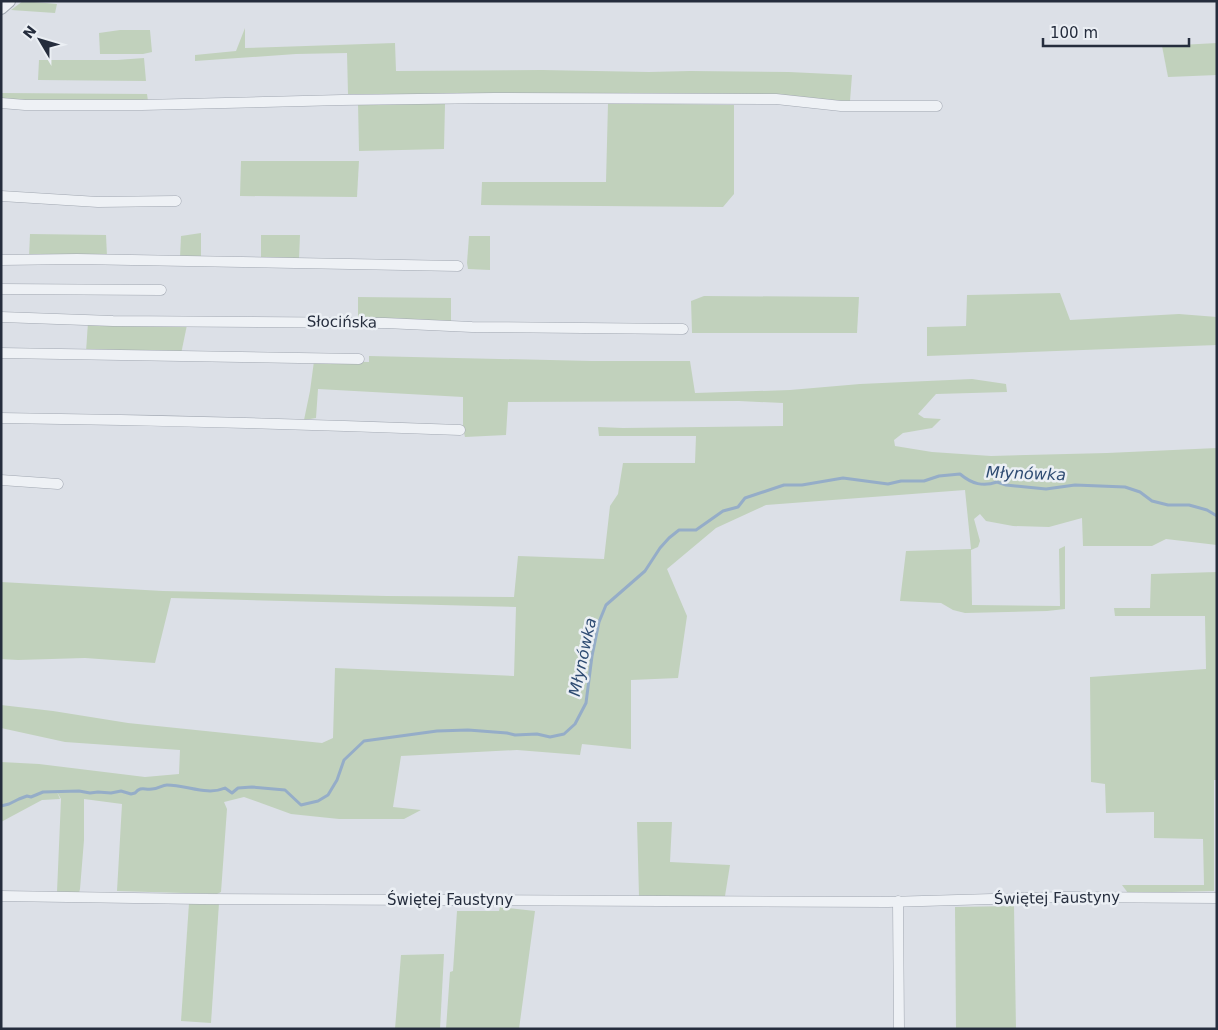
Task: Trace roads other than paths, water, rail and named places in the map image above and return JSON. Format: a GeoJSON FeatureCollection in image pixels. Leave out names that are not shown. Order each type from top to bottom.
{"type":"FeatureCollection","features":[{"type":"Feature","properties":{"kind":"street"},"geometry":{"type":"LineString","coordinates":[[1,8],[9,1]]}},
{"type":"Feature","properties":{"kind":"street"},"geometry":{"type":"LineString","coordinates":[[1,103],[25,105],[142,105],[522,98],[776,99],[841,106],[937,106]]}},
{"type":"Feature","properties":{"kind":"street"},"geometry":{"type":"LineString","coordinates":[[1,196],[98,202],[176,201]]}},
{"type":"Feature","properties":{"kind":"street"},"geometry":{"type":"LineString","coordinates":[[1,260],[77,259],[458,266]]}},
{"type":"Feature","properties":{"kind":"street"},"geometry":{"type":"LineString","coordinates":[[1,289],[161,290]]}},
{"type":"Feature","properties":{"kind":"street","name":"Słocińska"},"geometry":{"type":"LineString","coordinates":[[1,317],[113,321],[385,323],[472,327],[682,329]]}},
{"type":"Feature","properties":{"kind":"street"},"geometry":{"type":"LineString","coordinates":[[1,353],[359,359]]}},
{"type":"Feature","properties":{"kind":"street"},"geometry":{"type":"LineString","coordinates":[[1,418],[316,424],[460,430]]}},
{"type":"Feature","properties":{"kind":"street"},"geometry":{"type":"LineString","coordinates":[[1,480],[58,484]]}},
{"type":"Feature","properties":{"kind":"street","name":"Świętej Faustyny"},"geometry":{"type":"LineString","coordinates":[[1,896],[898,902],[1062,897],[1217,898]]}},
{"type":"Feature","properties":{"kind":"street"},"geometry":{"type":"LineString","coordinates":[[898,902],[900,1029]]}},
{"type":"Feature","properties":{"kind":"waterway","name":"Młynówka"},"geometry":{"type":"LineString","coordinates":[[1,806],[43,792],[79,791],[111,793],[121,791],[131,794],[141,789],[154,789],[167,785],[204,791],[225,788],[232,793],[238,788],[252,787],[285,790],[301,805],[318,801],[328,795],[337,780],[344,760],[364,741],[437,731],[468,730],[515,735],[537,734],[550,737],[564,734],[575,724],[586,703],[592,656],[599,622],[606,605],[645,571],[660,548],[679,530],[696,530],[723,511],[738,507],[745,498],[784,485],[802,485],[843,478],[888,484],[901,481],[924,481],[939,476],[960,474],[973,482],[982,484],[997,482],[1006,485],[1046,489],[1075,485],[1125,487],[1140,492],[1152,501],[1168,505],[1189,505],[1207,510],[1217,516]]}}]}
